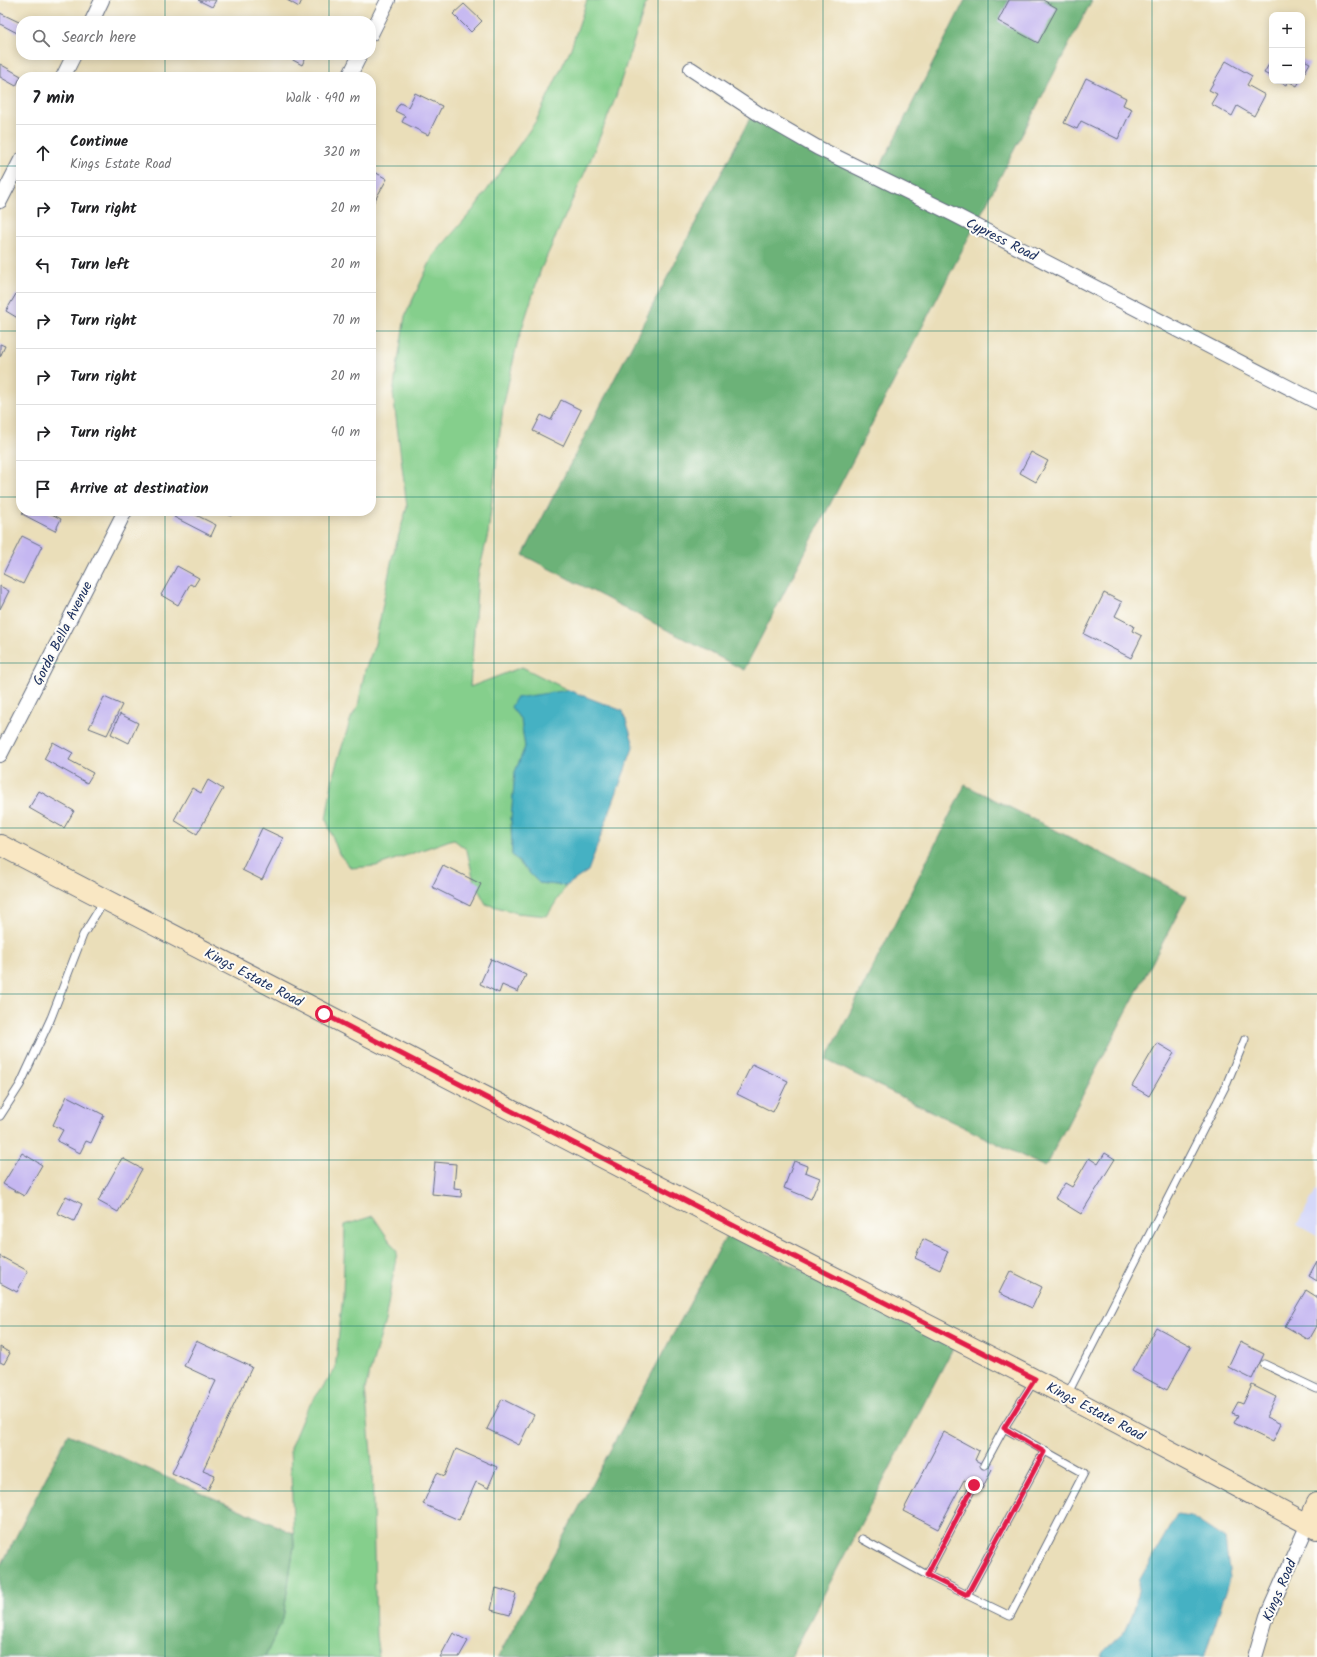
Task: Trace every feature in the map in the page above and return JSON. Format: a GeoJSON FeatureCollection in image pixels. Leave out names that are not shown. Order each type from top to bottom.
{"type":"FeatureCollection","features":[{"type":"Feature","properties":{"kind":"street"},"geometry":{"type":"LineString","coordinates":[[94,16],[102,0]]}},
{"type":"Feature","properties":{"kind":"street"},"geometry":{"type":"LineString","coordinates":[[376,24],[388,0]]}},
{"type":"Feature","properties":{"kind":"street"},"geometry":{"type":"LineString","coordinates":[[66,72],[72,60]]}},
{"type":"Feature","properties":{"kind":"street"},"geometry":{"type":"LineString","coordinates":[[352,72],[358,60]]}},
{"type":"Feature","properties":{"kind":"street","name":"Cypress Road"},"geometry":{"type":"LineString","coordinates":[[691,69],[759,114],[818,148],[966,221],[1317,402]]}},
{"type":"Feature","properties":{"kind":"street"},"geometry":{"type":"LineString","coordinates":[[0,201],[16,170]]}},
{"type":"Feature","properties":{"kind":"street","name":"Gorda Bella Avenue"},"geometry":{"type":"LineString","coordinates":[[0,755],[122,516]]}},
{"type":"Feature","properties":{"kind":"street","name":"Kings Estate Road"},"geometry":{"type":"LineString","coordinates":[[0,845],[746,1232],[1035,1379],[1312,1527]]}},
{"type":"Feature","properties":{"kind":"street"},"geometry":{"type":"LineString","coordinates":[[1312,1527],[1317,1504]]}},
{"type":"Feature","properties":{"kind":"street","name":"Kings Road"},"geometry":{"type":"LineString","coordinates":[[1255,1657],[1266,1616],[1312,1527]]}},
{"type":"Feature","properties":{"kind":"lane"},"geometry":{"type":"LineString","coordinates":[[0,1116],[20,1085],[51,1018],[83,935],[105,899]]}},
{"type":"Feature","properties":{"kind":"lane"},"geometry":{"type":"LineString","coordinates":[[1067,1396],[1228,1082],[1245,1039]]}},
{"type":"Feature","properties":{"kind":"lane"},"geometry":{"type":"LineString","coordinates":[[1264,1364],[1317,1389]]}},
{"type":"Feature","properties":{"kind":"lane"},"geometry":{"type":"LineString","coordinates":[[984,1465],[1004,1428],[1035,1379]]}},
{"type":"Feature","properties":{"kind":"lane"},"geometry":{"type":"LineString","coordinates":[[862,1539],[927,1575],[1010,1616],[1084,1473],[1044,1452],[1004,1428]]}},
{"type":"Feature","properties":{"kind":"lane"},"geometry":{"type":"LineString","coordinates":[[967,1595],[1044,1452]]}},
{"type":"Feature","properties":{"kind":"lane"},"geometry":{"type":"LineString","coordinates":[[927,1575],[974,1485]]}},
{"type":"Feature","properties":{"kind":"shaded area"},"geometry":{"type":"Polygon","coordinates":[[[1317,1188],[1317,1236],[1297,1225],[1317,1188]]]}},
{"type":"Feature","properties":{"kind":"green space"},"geometry":{"type":"Polygon","coordinates":[[[587,0],[647,0],[615,99],[590,161],[541,269],[517,344],[503,407],[488,534],[478,576],[470,687],[522,667],[568,690],[546,694],[511,707],[521,720],[525,747],[515,772],[511,819],[512,855],[539,883],[566,886],[547,916],[517,913],[486,904],[474,882],[467,850],[453,839],[376,866],[351,868],[339,854],[326,819],[334,772],[351,718],[358,706],[365,670],[375,644],[392,558],[407,507],[393,393],[405,316],[433,256],[473,210],[536,121],[571,48],[587,0]]]}},
{"type":"Feature","properties":{"kind":"green space"},"geometry":{"type":"Polygon","coordinates":[[[965,0],[1092,0],[744,670],[523,555],[752,114],[875,177],[965,0]]]}},
{"type":"Feature","properties":{"kind":"green space"},"geometry":{"type":"Polygon","coordinates":[[[965,785],[1187,896],[1045,1167],[826,1060],[965,785]]]}},
{"type":"Feature","properties":{"kind":"green space"},"geometry":{"type":"Polygon","coordinates":[[[373,1216],[397,1252],[385,1321],[365,1389],[372,1464],[376,1636],[379,1657],[265,1657],[283,1618],[294,1545],[290,1448],[306,1410],[335,1370],[343,1295],[345,1225],[373,1216]]]}},
{"type":"Feature","properties":{"kind":"green space"},"geometry":{"type":"Polygon","coordinates":[[[728,1233],[953,1348],[791,1657],[498,1657],[728,1233]]]}},
{"type":"Feature","properties":{"kind":"green space"},"geometry":{"type":"Polygon","coordinates":[[[68,1434],[293,1533],[294,1545],[283,1619],[265,1657],[0,1657],[0,1568],[68,1434]]]}},
{"type":"Feature","properties":{"kind":"water"},"geometry":{"type":"Polygon","coordinates":[[[568,690],[623,711],[634,745],[588,871],[566,886],[539,883],[512,855],[511,819],[515,772],[525,747],[521,720],[511,707],[516,698],[568,690]]]}},
{"type":"Feature","properties":{"kind":"water"},"geometry":{"type":"Polygon","coordinates":[[[1177,1514],[1190,1516],[1225,1539],[1230,1579],[1204,1657],[1101,1657],[1103,1652],[1124,1632],[1135,1607],[1140,1579],[1177,1514]]]}},
{"type":"Feature","properties":{"kind":"building"},"geometry":{"type":"Polygon","coordinates":[[[198,0],[216,0],[212,7],[198,0]]]}},
{"type":"Feature","properties":{"kind":"building"},"geometry":{"type":"Polygon","coordinates":[[[287,0],[302,0],[299,7],[287,0]]]}},
{"type":"Feature","properties":{"kind":"building"},"geometry":{"type":"Polygon","coordinates":[[[1009,0],[1043,0],[1057,8],[1038,43],[998,21],[1009,0]]]}},
{"type":"Feature","properties":{"kind":"building"},"geometry":{"type":"Polygon","coordinates":[[[464,4],[482,21],[471,32],[453,14],[464,4]]]}},
{"type":"Feature","properties":{"kind":"building"},"geometry":{"type":"Polygon","coordinates":[[[0,13],[16,21],[16,32],[0,24],[0,13]]]}},
{"type":"Feature","properties":{"kind":"building"},"geometry":{"type":"Polygon","coordinates":[[[293,60],[304,60],[302,65],[293,60]]]}},
{"type":"Feature","properties":{"kind":"building"},"geometry":{"type":"Polygon","coordinates":[[[1305,60],[1310,63],[1305,72],[1305,60]]]}},
{"type":"Feature","properties":{"kind":"building"},"geometry":{"type":"Polygon","coordinates":[[[1226,61],[1252,76],[1247,85],[1265,95],[1254,116],[1237,106],[1232,116],[1211,104],[1217,94],[1209,90],[1226,61]]]}},
{"type":"Feature","properties":{"kind":"building"},"geometry":{"type":"Polygon","coordinates":[[[0,64],[16,73],[16,86],[0,77],[0,64]]]}},
{"type":"Feature","properties":{"kind":"building"},"geometry":{"type":"Polygon","coordinates":[[[1269,64],[1269,76],[1264,73],[1269,64]]]}},
{"type":"Feature","properties":{"kind":"building"},"geometry":{"type":"Polygon","coordinates":[[[1086,78],[1126,98],[1123,105],[1132,109],[1118,139],[1081,121],[1077,129],[1064,123],[1086,78]]]}},
{"type":"Feature","properties":{"kind":"building"},"geometry":{"type":"Polygon","coordinates":[[[415,93],[442,106],[428,135],[402,122],[405,116],[395,111],[400,103],[408,107],[415,93]]]}},
{"type":"Feature","properties":{"kind":"building"},"geometry":{"type":"Polygon","coordinates":[[[376,173],[387,179],[376,198],[376,173]]]}},
{"type":"Feature","properties":{"kind":"building"},"geometry":{"type":"Polygon","coordinates":[[[16,294],[16,317],[6,311],[16,294]]]}},
{"type":"Feature","properties":{"kind":"building"},"geometry":{"type":"Polygon","coordinates":[[[0,344],[5,346],[0,357],[0,344]]]}},
{"type":"Feature","properties":{"kind":"building"},"geometry":{"type":"Polygon","coordinates":[[[561,400],[581,410],[563,446],[533,431],[541,415],[551,420],[561,400]]]}},
{"type":"Feature","properties":{"kind":"building"},"geometry":{"type":"Polygon","coordinates":[[[1031,452],[1048,461],[1036,482],[1020,473],[1031,452]]]}},
{"type":"Feature","properties":{"kind":"building"},"geometry":{"type":"Polygon","coordinates":[[[26,516],[55,516],[61,519],[55,531],[26,516]]]}},
{"type":"Feature","properties":{"kind":"building"},"geometry":{"type":"Polygon","coordinates":[[[198,516],[216,525],[211,536],[174,517],[198,516]]]}},
{"type":"Feature","properties":{"kind":"building"},"geometry":{"type":"Polygon","coordinates":[[[22,536],[42,546],[23,584],[3,574],[22,536]]]}},
{"type":"Feature","properties":{"kind":"building"},"geometry":{"type":"Polygon","coordinates":[[[177,566],[199,578],[194,586],[190,584],[178,605],[161,595],[177,566]]]}},
{"type":"Feature","properties":{"kind":"building"},"geometry":{"type":"Polygon","coordinates":[[[0,586],[9,591],[0,609],[0,586]]]}},
{"type":"Feature","properties":{"kind":"building"},"geometry":{"type":"Polygon","coordinates":[[[1104,593],[1122,602],[1115,616],[1134,626],[1132,631],[1142,636],[1131,658],[1084,634],[1104,593]]]}},
{"type":"Feature","properties":{"kind":"building"},"geometry":{"type":"Polygon","coordinates":[[[104,697],[122,705],[107,735],[89,728],[104,697]]]}},
{"type":"Feature","properties":{"kind":"building"},"geometry":{"type":"Polygon","coordinates":[[[120,714],[138,723],[129,743],[111,734],[120,714]]]}},
{"type":"Feature","properties":{"kind":"building"},"geometry":{"type":"Polygon","coordinates":[[[53,742],[73,753],[69,760],[93,773],[87,783],[44,759],[53,742]]]}},
{"type":"Feature","properties":{"kind":"building"},"geometry":{"type":"Polygon","coordinates":[[[208,780],[223,789],[197,834],[174,820],[192,788],[201,793],[208,780]]]}},
{"type":"Feature","properties":{"kind":"building"},"geometry":{"type":"Polygon","coordinates":[[[39,791],[74,811],[64,828],[29,808],[39,791]]]}},
{"type":"Feature","properties":{"kind":"building"},"geometry":{"type":"Polygon","coordinates":[[[262,828],[283,838],[262,880],[242,870],[262,828]]]}},
{"type":"Feature","properties":{"kind":"building"},"geometry":{"type":"Polygon","coordinates":[[[443,865],[481,884],[470,906],[432,887],[443,865]]]}},
{"type":"Feature","properties":{"kind":"building"},"geometry":{"type":"Polygon","coordinates":[[[491,959],[526,975],[518,992],[502,985],[499,993],[480,984],[491,959]]]}},
{"type":"Feature","properties":{"kind":"building"},"geometry":{"type":"Polygon","coordinates":[[[1157,1043],[1174,1053],[1149,1096],[1132,1086],[1157,1043]]]}},
{"type":"Feature","properties":{"kind":"building"},"geometry":{"type":"Polygon","coordinates":[[[752,1064],[788,1081],[773,1112],[737,1094],[752,1064]]]}},
{"type":"Feature","properties":{"kind":"building"},"geometry":{"type":"Polygon","coordinates":[[[67,1096],[104,1115],[91,1143],[86,1141],[80,1153],[57,1141],[63,1130],[53,1125],[67,1096]]]}},
{"type":"Feature","properties":{"kind":"building"},"geometry":{"type":"Polygon","coordinates":[[[22,1153],[42,1165],[24,1196],[3,1184],[22,1153]]]}},
{"type":"Feature","properties":{"kind":"building"},"geometry":{"type":"Polygon","coordinates":[[[1105,1153],[1115,1159],[1081,1214],[1055,1198],[1065,1183],[1072,1187],[1089,1158],[1098,1164],[1105,1153]]]}},
{"type":"Feature","properties":{"kind":"building"},"geometry":{"type":"Polygon","coordinates":[[[122,1158],[142,1169],[118,1212],[98,1201],[122,1158]]]}},
{"type":"Feature","properties":{"kind":"building"},"geometry":{"type":"Polygon","coordinates":[[[794,1161],[807,1166],[805,1172],[820,1178],[811,1199],[784,1188],[794,1161]]]}},
{"type":"Feature","properties":{"kind":"building"},"geometry":{"type":"Polygon","coordinates":[[[435,1162],[456,1164],[454,1188],[462,1189],[461,1197],[432,1194],[435,1162]]]}},
{"type":"Feature","properties":{"kind":"building"},"geometry":{"type":"Polygon","coordinates":[[[66,1196],[82,1204],[74,1221],[57,1213],[66,1196]]]}},
{"type":"Feature","properties":{"kind":"building"},"geometry":{"type":"Polygon","coordinates":[[[923,1239],[948,1251],[940,1270],[915,1258],[923,1239]]]}},
{"type":"Feature","properties":{"kind":"building"},"geometry":{"type":"Polygon","coordinates":[[[0,1256],[28,1271],[17,1292],[0,1283],[0,1256]]]}},
{"type":"Feature","properties":{"kind":"building"},"geometry":{"type":"Polygon","coordinates":[[[1317,1261],[1317,1281],[1309,1276],[1317,1261]]]}},
{"type":"Feature","properties":{"kind":"building"},"geometry":{"type":"Polygon","coordinates":[[[1010,1271],[1042,1287],[1032,1308],[999,1293],[1010,1271]]]}},
{"type":"Feature","properties":{"kind":"building"},"geometry":{"type":"Polygon","coordinates":[[[1306,1290],[1317,1297],[1317,1326],[1309,1340],[1285,1326],[1306,1290]]]}},
{"type":"Feature","properties":{"kind":"building"},"geometry":{"type":"Polygon","coordinates":[[[1156,1327],[1191,1346],[1167,1390],[1132,1371],[1156,1327]]]}},
{"type":"Feature","properties":{"kind":"building"},"geometry":{"type":"Polygon","coordinates":[[[196,1341],[252,1367],[203,1470],[215,1475],[208,1490],[172,1473],[216,1381],[184,1366],[196,1341]]]}},
{"type":"Feature","properties":{"kind":"building"},"geometry":{"type":"Polygon","coordinates":[[[1240,1342],[1264,1354],[1252,1379],[1228,1367],[1240,1342]]]}},
{"type":"Feature","properties":{"kind":"building"},"geometry":{"type":"Polygon","coordinates":[[[0,1347],[10,1353],[4,1364],[0,1362],[0,1347]]]}},
{"type":"Feature","properties":{"kind":"building"},"geometry":{"type":"Polygon","coordinates":[[[1252,1385],[1276,1397],[1266,1417],[1281,1424],[1273,1442],[1234,1423],[1238,1415],[1232,1413],[1238,1402],[1243,1404],[1252,1385]]]}},
{"type":"Feature","properties":{"kind":"building"},"geometry":{"type":"Polygon","coordinates":[[[502,1399],[534,1415],[519,1445],[487,1429],[502,1399]]]}},
{"type":"Feature","properties":{"kind":"building"},"geometry":{"type":"Polygon","coordinates":[[[944,1432],[979,1451],[975,1460],[992,1469],[982,1489],[964,1480],[938,1529],[903,1511],[944,1432]]]}},
{"type":"Feature","properties":{"kind":"building"},"geometry":{"type":"Polygon","coordinates":[[[456,1449],[497,1467],[488,1488],[476,1482],[459,1520],[423,1504],[437,1473],[445,1476],[456,1449]]]}},
{"type":"Feature","properties":{"kind":"building"},"geometry":{"type":"Polygon","coordinates":[[[496,1588],[516,1594],[510,1615],[491,1610],[496,1588]]]}},
{"type":"Feature","properties":{"kind":"building"},"geometry":{"type":"Polygon","coordinates":[[[453,1633],[468,1641],[459,1657],[440,1657],[453,1633]]]}},
{"type":"Feature","properties":{"kind":"route"},"geometry":{"type":"LineString","coordinates":[[324,1014],[456,1083],[658,1185],[746,1232],[1035,1379],[1004,1428],[1044,1452],[967,1595],[927,1575],[974,1485]]}}]}
